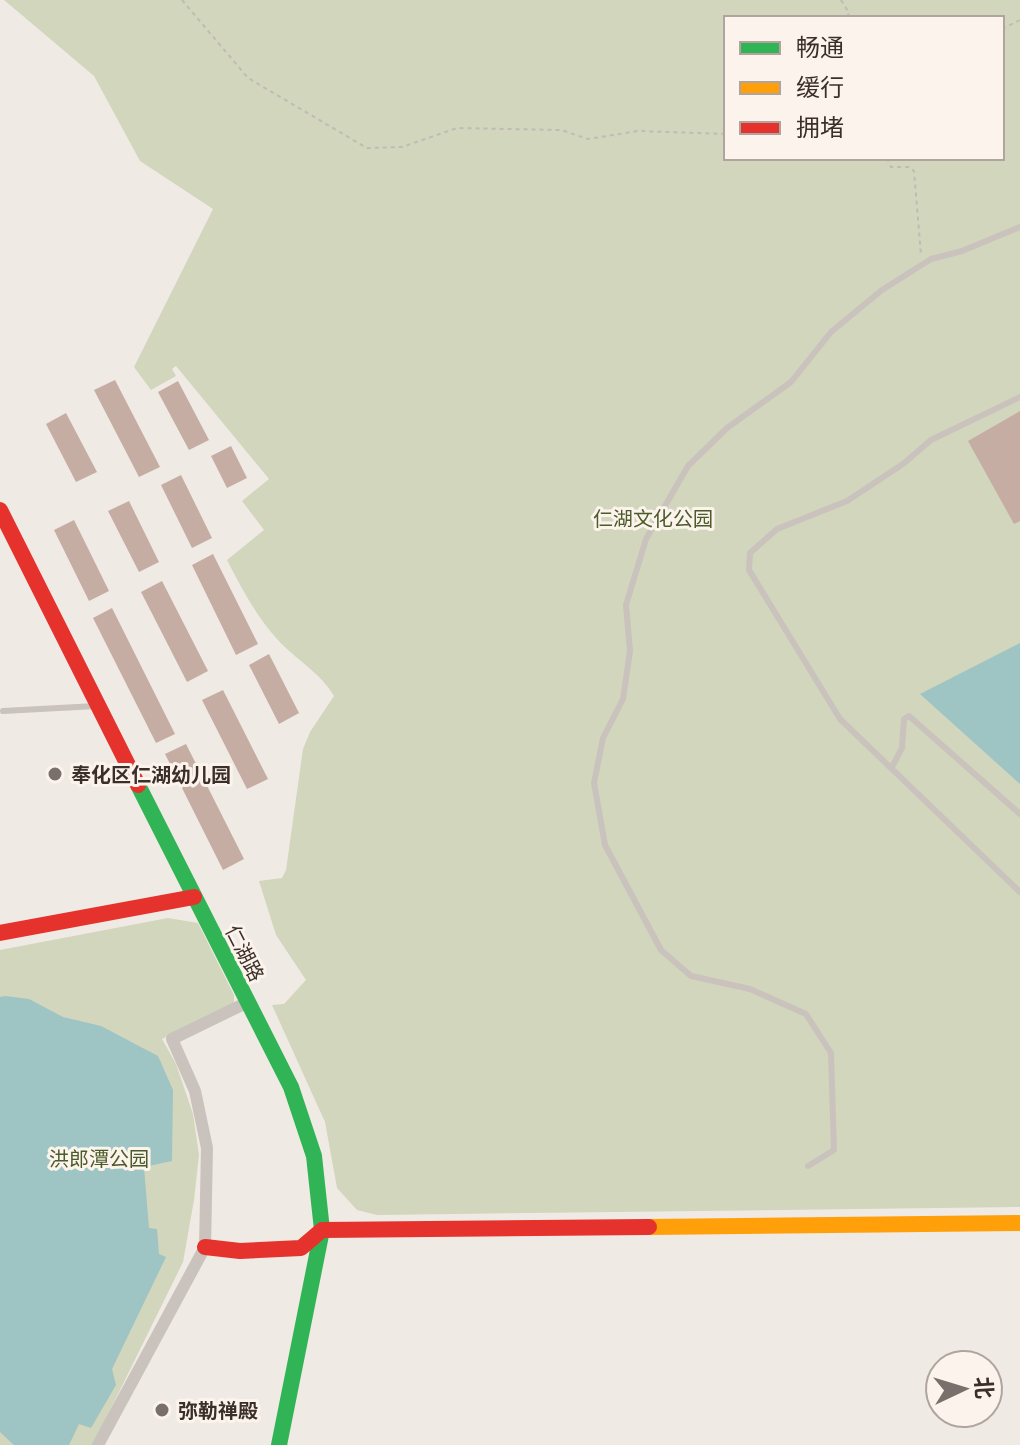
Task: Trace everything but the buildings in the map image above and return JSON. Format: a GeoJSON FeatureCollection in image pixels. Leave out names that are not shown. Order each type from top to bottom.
{"type":"FeatureCollection","features":[{"type":"Feature","properties":{"kind":"street","name":"仁湖路"},"geometry":{"type":"LineString","coordinates":[[0,510],[248,1002],[304,1120],[317,1174],[322,1230],[279,1445]]}},
{"type":"Feature","properties":{"kind":"street"},"geometry":{"type":"LineString","coordinates":[[0,933],[194,897]]}},
{"type":"Feature","properties":{"kind":"street"},"geometry":{"type":"LineString","coordinates":[[98,1445],[205,1247],[207,1148],[195,1091],[172,1039],[248,1002]]}},
{"type":"Feature","properties":{"kind":"street"},"geometry":{"type":"LineString","coordinates":[[205,1247],[240,1251],[301,1248],[322,1230],[1020,1223]]}},
{"type":"Feature","properties":{"kind":"lane"},"geometry":{"type":"LineString","coordinates":[[808,1166],[834,1150],[831,1053],[806,1014],[750,989],[691,976],[661,950],[605,845],[594,783],[603,738],[623,699],[630,651],[626,605],[646,539],[688,466],[727,428],[791,382],[831,332],[882,290],[925,263],[1020,227]]}},
{"type":"Feature","properties":{"kind":"lane"},"geometry":{"type":"LineString","coordinates":[[1020,397],[931,440],[903,464],[847,501],[777,529],[750,553],[749,570],[828,704],[932,810],[1020,892]]}},
{"type":"Feature","properties":{"kind":"lane"},"geometry":{"type":"LineString","coordinates":[[3,711],[98,706]]}},
{"type":"Feature","properties":{"kind":"lane"},"geometry":{"type":"LineString","coordinates":[[892,767],[902,748],[904,719],[909,716],[1020,814]]}},
{"type":"Feature","properties":{"kind":"path"},"geometry":{"type":"LineString","coordinates":[[182,0],[248,78],[367,148],[402,147],[457,128],[561,130],[588,139],[638,131],[724,134]]}},
{"type":"Feature","properties":{"kind":"path"},"geometry":{"type":"LineString","coordinates":[[888,160],[891,167],[909,167],[914,171],[919,250],[925,263]]}},
{"type":"Feature","properties":{"kind":"green space","name":"仁湖文化公园"},"geometry":{"type":"Polygon","coordinates":[[[4,0],[1020,0],[1020,1207],[377,1215],[357,1210],[337,1188],[325,1122],[272,1005],[284,1004],[306,980],[276,935],[259,881],[282,878],[286,870],[303,749],[310,732],[334,696],[322,680],[269,630],[227,560],[264,530],[242,501],[269,479],[176,366],[172,369],[176,376],[151,390],[134,367],[213,209],[140,161],[94,76],[4,0]]]}},
{"type":"Feature","properties":{"kind":"green space","name":"洪郎潭公园"},"geometry":{"type":"Polygon","coordinates":[[[168,918],[198,923],[234,995],[234,1003],[162,1039],[176,1064],[193,1114],[199,1155],[183,1262],[93,1445],[0,1445],[0,950],[168,918]]]}},
{"type":"Feature","properties":{"kind":"water"},"geometry":{"type":"Polygon","coordinates":[[[1020,643],[1020,784],[920,694],[1020,643]]]}},
{"type":"Feature","properties":{"kind":"water","name":"洪郎潭公园"},"geometry":{"type":"Polygon","coordinates":[[[0,997],[29,999],[63,1017],[101,1026],[158,1056],[173,1090],[172,1161],[144,1167],[149,1228],[157,1229],[159,1254],[166,1257],[112,1369],[116,1385],[91,1428],[79,1424],[69,1445],[14,1445],[0,1432],[0,997]]]}},
{"type":"Feature","properties":{"kind":"traffic: fast"},"geometry":{"type":"LineString","coordinates":[[138,785],[291,1087],[314,1156],[322,1230],[279,1445]]}},
{"type":"Feature","properties":{"kind":"traffic: slow"},"geometry":{"type":"LineString","coordinates":[[649,1227],[1020,1223]]}},
{"type":"Feature","properties":{"kind":"traffic: jam"},"geometry":{"type":"LineString","coordinates":[[0,510],[138,785]]}},
{"type":"Feature","properties":{"kind":"traffic: jam"},"geometry":{"type":"LineString","coordinates":[[0,933],[194,897]]}},
{"type":"Feature","properties":{"kind":"traffic: jam"},"geometry":{"type":"LineString","coordinates":[[205,1247],[240,1251],[301,1248],[322,1230],[649,1227]]}},
{"type":"Feature","properties":{"kind":"place","name":"奉化区仁湖幼儿园"},"geometry":{"type":"Point","coordinates":[55,774]}},
{"type":"Feature","properties":{"kind":"place","name":"弥勒禅殿"},"geometry":{"type":"Point","coordinates":[162,1410]}}]}
